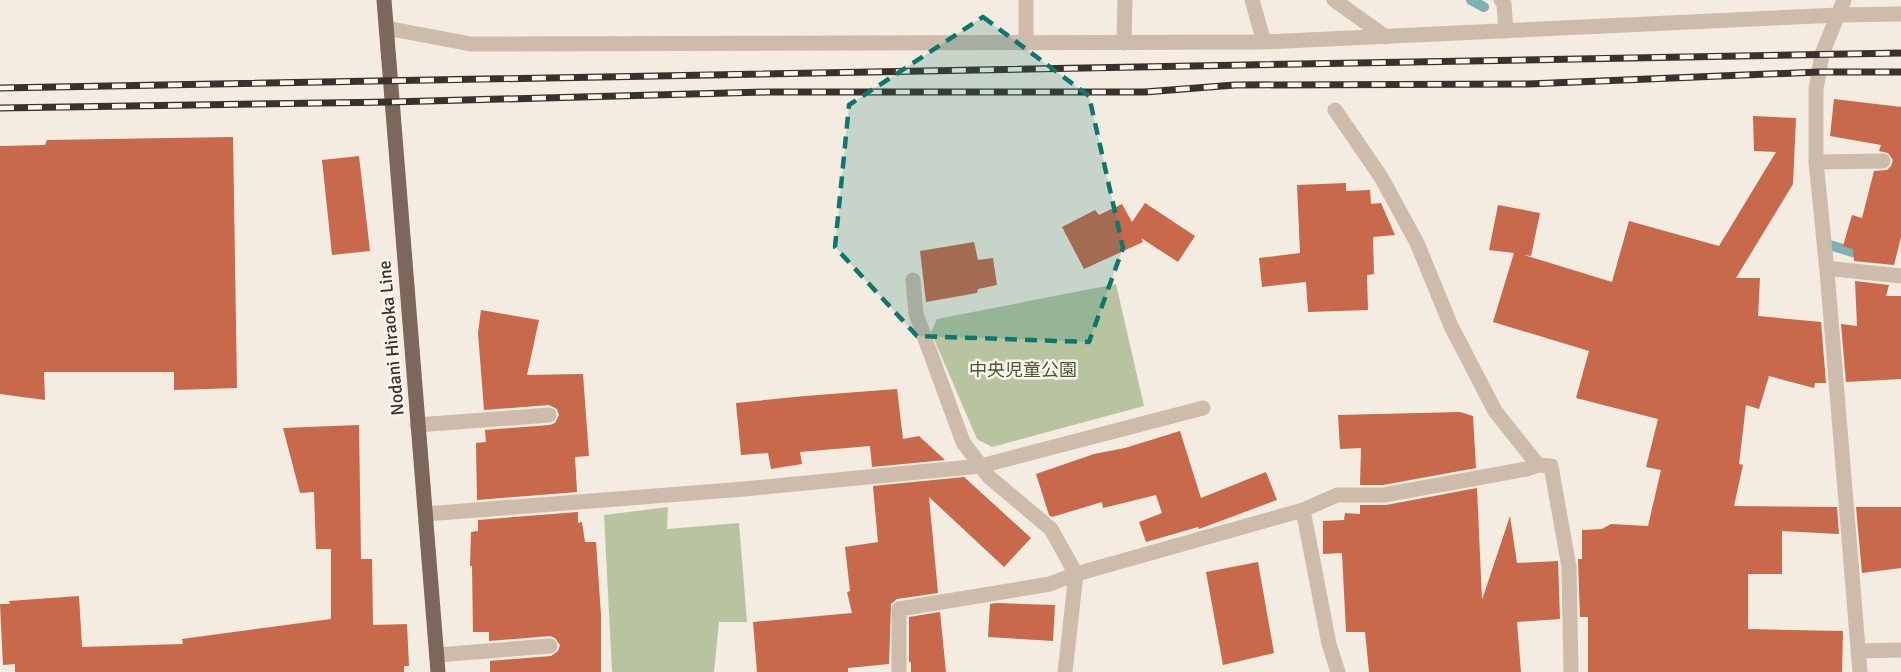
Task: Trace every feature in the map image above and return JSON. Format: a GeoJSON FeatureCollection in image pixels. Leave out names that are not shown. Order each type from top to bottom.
{"type":"FeatureCollection","features":[{"type":"Feature","properties":{"kind":"main road","name":"Nodani Hiraoka Line"},"geometry":{"type":"LineString","coordinates":[[384,0],[438,672]]}},
{"type":"Feature","properties":{"kind":"street"},"geometry":{"type":"LineString","coordinates":[[1026,0],[1026,43]]}},
{"type":"Feature","properties":{"kind":"street"},"geometry":{"type":"LineString","coordinates":[[1124,43],[1125,0]]}},
{"type":"Feature","properties":{"kind":"street"},"geometry":{"type":"LineString","coordinates":[[1252,0],[1264,42]]}},
{"type":"Feature","properties":{"kind":"street"},"geometry":{"type":"LineString","coordinates":[[1334,0],[1386,37]]}},
{"type":"Feature","properties":{"kind":"street"},"geometry":{"type":"LineString","coordinates":[[1501,0],[1504,4],[1506,31]]}},
{"type":"Feature","properties":{"kind":"street"},"geometry":{"type":"LineString","coordinates":[[1844,0],[1822,54],[1816,89],[1816,162],[1860,672]]}},
{"type":"Feature","properties":{"kind":"street"},"geometry":{"type":"LineString","coordinates":[[386,28],[471,44],[1264,42],[1901,14]]}},
{"type":"Feature","properties":{"kind":"street"},"geometry":{"type":"LineString","coordinates":[[1335,110],[1381,177],[1417,243],[1451,326],[1495,411],[1538,465]]}},
{"type":"Feature","properties":{"kind":"street"},"geometry":{"type":"LineString","coordinates":[[1816,162],[1883,161]]}},
{"type":"Feature","properties":{"kind":"street"},"geometry":{"type":"LineString","coordinates":[[1827,270],[1901,276]]}},
{"type":"Feature","properties":{"kind":"street"},"geometry":{"type":"LineString","coordinates":[[913,279],[916,314],[963,442],[989,477],[1051,529],[1076,574],[1065,672]]}},
{"type":"Feature","properties":{"kind":"street"},"geometry":{"type":"LineString","coordinates":[[426,514],[732,490],[981,466],[1203,408]]}},
{"type":"Feature","properties":{"kind":"street"},"geometry":{"type":"LineString","coordinates":[[417,425],[549,415]]}},
{"type":"Feature","properties":{"kind":"street"},"geometry":{"type":"LineString","coordinates":[[899,672],[898,609],[1050,584],[1076,574],[1303,510],[1337,495],[1384,495],[1527,469],[1538,465],[1551,466],[1569,567],[1571,672]]}},
{"type":"Feature","properties":{"kind":"street"},"geometry":{"type":"LineString","coordinates":[[1303,510],[1329,644],[1338,672]]}},
{"type":"Feature","properties":{"kind":"street"},"geometry":{"type":"LineString","coordinates":[[437,655],[550,646]]}},
{"type":"Feature","properties":{"kind":"street"},"geometry":{"type":"LineString","coordinates":[[1859,651],[1901,650]]}},
{"type":"Feature","properties":{"kind":"highlighted area"},"geometry":{"type":"Polygon","coordinates":[[[983,17],[1089,96],[1123,248],[1089,342],[917,336],[835,247],[849,105],[983,17]]]}},
{"type":"Feature","properties":{"kind":"green space","name":"中央児童公園"},"geometry":{"type":"Polygon","coordinates":[[[1116,284],[1144,406],[992,447],[977,439],[931,332],[937,319],[1116,284]]]}},
{"type":"Feature","properties":{"kind":"green space"},"geometry":{"type":"Polygon","coordinates":[[[668,507],[667,529],[739,523],[747,622],[719,622],[714,672],[612,672],[604,515],[668,507]]]}},
{"type":"Feature","properties":{"kind":"building"},"geometry":{"type":"Polygon","coordinates":[[[1834,99],[1901,107],[1901,237],[1894,265],[1854,261],[1853,249],[1843,246],[1852,215],[1862,218],[1874,171],[1887,170],[1893,160],[1888,153],[1879,151],[1881,145],[1830,136],[1834,99]]]}},
{"type":"Feature","properties":{"kind":"building"},"geometry":{"type":"Polygon","coordinates":[[[1753,116],[1796,118],[1793,184],[1736,278],[1760,278],[1758,316],[1821,322],[1826,383],[1815,383],[1814,388],[1769,376],[1759,409],[1746,405],[1739,464],[1743,465],[1734,506],[1837,507],[1839,534],[1782,531],[1782,574],[1748,574],[1748,629],[1843,631],[1842,672],[1588,672],[1588,617],[1580,617],[1578,559],[1582,559],[1582,530],[1602,529],[1611,524],[1648,526],[1661,470],[1646,467],[1658,419],[1576,398],[1589,351],[1493,322],[1514,253],[1489,250],[1498,205],[1540,213],[1531,256],[1524,255],[1612,282],[1629,221],[1719,246],[1776,152],[1754,151],[1753,116]]]}},
{"type":"Feature","properties":{"kind":"building"},"geometry":{"type":"Polygon","coordinates":[[[233,137],[237,388],[174,390],[174,372],[44,372],[45,400],[0,394],[0,146],[45,145],[47,140],[233,137]]]}},
{"type":"Feature","properties":{"kind":"building"},"geometry":{"type":"Polygon","coordinates":[[[359,156],[370,251],[332,255],[322,160],[359,156]]]}},
{"type":"Feature","properties":{"kind":"building"},"geometry":{"type":"Polygon","coordinates":[[[1346,183],[1346,191],[1370,190],[1371,204],[1381,203],[1395,235],[1373,237],[1374,274],[1367,275],[1368,310],[1308,312],[1306,282],[1262,287],[1259,258],[1300,253],[1297,185],[1346,183]]]}},
{"type":"Feature","properties":{"kind":"building"},"geometry":{"type":"Polygon","coordinates":[[[1145,203],[1195,236],[1178,262],[1141,238],[1143,242],[1084,269],[1062,227],[1095,210],[1099,215],[1122,204],[1132,222],[1145,203]]]}},
{"type":"Feature","properties":{"kind":"building"},"geometry":{"type":"Polygon","coordinates":[[[974,242],[978,260],[993,258],[997,285],[978,289],[977,293],[926,302],[920,251],[974,242]]]}},
{"type":"Feature","properties":{"kind":"building"},"geometry":{"type":"Polygon","coordinates":[[[1855,281],[1889,285],[1886,296],[1901,296],[1901,379],[1846,382],[1841,324],[1857,326],[1855,281]]]}},
{"type":"Feature","properties":{"kind":"building"},"geometry":{"type":"Polygon","coordinates":[[[481,310],[539,320],[527,375],[583,374],[589,456],[575,457],[577,492],[477,500],[476,443],[486,442],[485,430],[550,425],[555,423],[559,415],[557,409],[549,405],[484,410],[478,333],[481,310]]]}},
{"type":"Feature","properties":{"kind":"building"},"geometry":{"type":"Polygon","coordinates":[[[897,389],[903,439],[919,436],[945,460],[872,467],[870,446],[800,452],[802,464],[771,469],[768,453],[741,455],[736,403],[897,389]]]}},
{"type":"Feature","properties":{"kind":"building"},"geometry":{"type":"Polygon","coordinates":[[[1460,412],[1473,416],[1476,468],[1383,485],[1360,485],[1361,448],[1340,449],[1338,415],[1460,412]]]}},
{"type":"Feature","properties":{"kind":"building"},"geometry":{"type":"Polygon","coordinates":[[[359,425],[361,559],[372,559],[373,625],[407,624],[409,666],[404,666],[404,672],[15,672],[15,664],[3,665],[0,604],[10,604],[9,601],[79,596],[82,647],[183,644],[182,639],[331,619],[331,549],[316,549],[314,492],[300,493],[283,428],[359,425]]]}},
{"type":"Feature","properties":{"kind":"building"},"geometry":{"type":"Polygon","coordinates":[[[1180,431],[1201,498],[1266,472],[1277,500],[1199,529],[1198,527],[1146,542],[1139,522],[1162,513],[1156,495],[1103,508],[1102,502],[1052,517],[1049,515],[1036,474],[1094,454],[1125,448],[1180,431]]]}},
{"type":"Feature","properties":{"kind":"building"},"geometry":{"type":"Polygon","coordinates":[[[964,477],[1031,538],[1004,567],[929,497],[938,593],[897,599],[891,604],[889,664],[848,668],[848,672],[757,672],[753,622],[852,613],[847,592],[850,591],[845,547],[878,542],[873,486],[964,477]]]}},
{"type":"Feature","properties":{"kind":"building"},"geometry":{"type":"Polygon","coordinates":[[[1477,488],[1482,600],[1510,516],[1517,563],[1558,561],[1560,619],[1517,622],[1521,672],[1369,672],[1365,632],[1346,632],[1342,553],[1323,554],[1323,521],[1344,520],[1345,513],[1360,514],[1360,505],[1386,505],[1477,488]]]}},
{"type":"Feature","properties":{"kind":"building"},"geometry":{"type":"Polygon","coordinates":[[[1856,507],[1901,507],[1901,568],[1862,573],[1856,507]]]}},
{"type":"Feature","properties":{"kind":"building"},"geometry":{"type":"Polygon","coordinates":[[[578,512],[578,523],[582,522],[585,542],[596,542],[601,615],[601,672],[490,672],[490,661],[551,656],[558,651],[560,645],[555,638],[550,636],[489,641],[489,632],[473,632],[471,532],[478,531],[478,520],[578,512]]]}},
{"type":"Feature","properties":{"kind":"building"},"geometry":{"type":"Polygon","coordinates":[[[1258,562],[1274,653],[1223,665],[1206,572],[1258,562]]]}},
{"type":"Feature","properties":{"kind":"building"},"geometry":{"type":"Polygon","coordinates":[[[990,604],[1055,605],[1053,641],[988,637],[990,604]]]}},
{"type":"Feature","properties":{"kind":"building"},"geometry":{"type":"Polygon","coordinates":[[[940,612],[946,672],[911,672],[909,617],[940,612]]]}},
{"type":"Feature","properties":{"kind":"waterway"},"geometry":{"type":"LineString","coordinates":[[1471,0],[1484,7]]}},
{"type":"Feature","properties":{"kind":"waterway"},"geometry":{"type":"LineString","coordinates":[[1830,245],[1865,254]]}},
{"type":"Feature","properties":{"kind":"railway"},"geometry":{"type":"LineString","coordinates":[[0,88],[1901,53]]}},
{"type":"Feature","properties":{"kind":"railway"},"geometry":{"type":"LineString","coordinates":[[0,108],[391,102],[767,92],[1145,92],[1235,85],[1528,84],[1819,72],[1901,72]]}}]}
